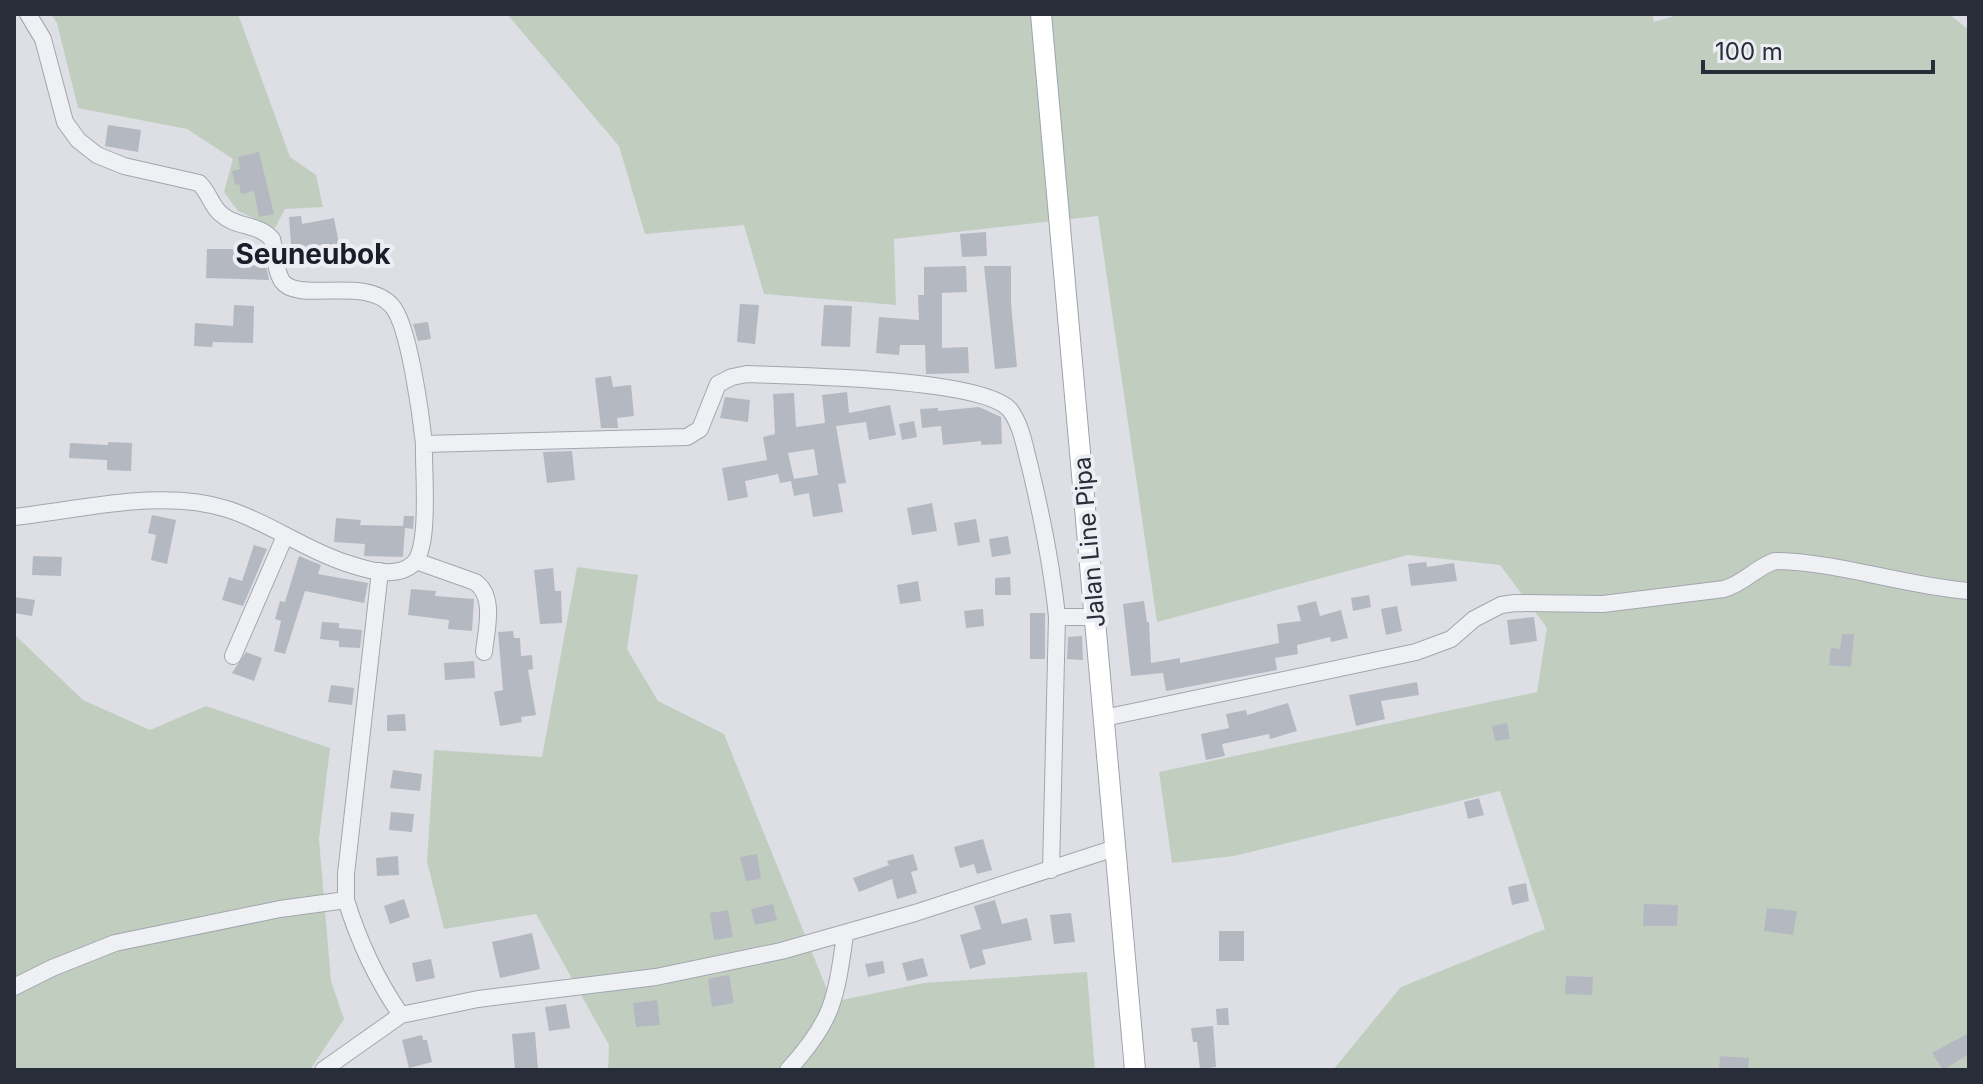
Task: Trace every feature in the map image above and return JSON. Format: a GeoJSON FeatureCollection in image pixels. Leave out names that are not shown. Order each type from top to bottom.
{"type":"FeatureCollection","features":[{"type":"Feature","properties":{"kind":"main road","name":"Jalan Line Pipa"},"geometry":{"type":"LineString","coordinates":[[1041,14],[1135,1070]]}},
{"type":"Feature","properties":{"kind":"street"},"geometry":{"type":"LineString","coordinates":[[14,517],[181,500],[229,509],[343,562],[380,571],[399,571],[416,561],[422,550],[423,536],[424,444],[405,337],[392,305],[380,296],[363,291],[298,290],[287,286],[279,276],[272,239],[259,227],[225,218],[199,183],[141,172],[87,149],[65,122],[43,39],[28,14]]}},
{"type":"Feature","properties":{"kind":"street"},"geometry":{"type":"LineString","coordinates":[[424,444],[687,437],[700,429],[718,384],[747,374],[890,383],[978,394],[1003,404],[1018,424],[1039,505],[1057,617],[1051,870]]}},
{"type":"Feature","properties":{"kind":"street"},"geometry":{"type":"LineString","coordinates":[[233,656],[285,536]]}},
{"type":"Feature","properties":{"kind":"street"},"geometry":{"type":"LineString","coordinates":[[416,561],[475,582],[483,588],[488,602],[484,652]]}},
{"type":"Feature","properties":{"kind":"street"},"geometry":{"type":"LineString","coordinates":[[1104,718],[1253,689],[1426,649],[1451,639],[1474,619],[1501,605],[1603,604],[1724,589],[1738,585],[1775,561],[1969,591]]}},
{"type":"Feature","properties":{"kind":"street"},"geometry":{"type":"LineString","coordinates":[[380,571],[346,874],[346,900],[364,952],[401,1015]]}},
{"type":"Feature","properties":{"kind":"street"},"geometry":{"type":"LineString","coordinates":[[1057,617],[1096,617]]}},
{"type":"Feature","properties":{"kind":"street"},"geometry":{"type":"LineString","coordinates":[[323,1070],[401,1015],[478,999],[693,971],[845,935],[1115,848]]}},
{"type":"Feature","properties":{"kind":"street"},"geometry":{"type":"LineString","coordinates":[[14,987],[115,943],[280,909],[346,900]]}},
{"type":"Feature","properties":{"kind":"street"},"geometry":{"type":"LineString","coordinates":[[788,1070],[813,1043],[828,1015],[837,990],[845,935]]}},
{"type":"Feature","properties":{"kind":"green space"},"geometry":{"type":"Polygon","coordinates":[[[51,14],[238,14],[290,157],[316,175],[323,207],[285,209],[275,228],[238,211],[224,192],[233,159],[187,129],[78,108],[57,23],[51,14]]]}},
{"type":"Feature","properties":{"kind":"green space"},"geometry":{"type":"Polygon","coordinates":[[[507,14],[1652,14],[1654,22],[1681,14],[1949,14],[1969,30],[1969,1070],[1333,1070],[1401,987],[1545,929],[1500,791],[1234,856],[1172,863],[1159,772],[1537,692],[1547,628],[1500,565],[1408,555],[1157,622],[1098,216],[894,239],[896,305],[764,294],[744,225],[645,234],[619,146],[507,14]]]}},
{"type":"Feature","properties":{"kind":"green space"},"geometry":{"type":"Polygon","coordinates":[[[577,567],[638,575],[627,649],[658,701],[724,734],[832,1002],[924,983],[1087,972],[1095,1070],[608,1070],[609,1045],[536,914],[444,929],[427,862],[434,750],[542,757],[577,567]]]}},
{"type":"Feature","properties":{"kind":"green space"},"geometry":{"type":"Polygon","coordinates":[[[14,634],[83,700],[150,730],[206,706],[330,748],[319,839],[331,981],[344,1019],[310,1070],[14,1070],[14,634]]]}},
{"type":"Feature","properties":{"kind":"building"},"geometry":{"type":"Polygon","coordinates":[[[108,125],[141,130],[138,152],[105,146],[108,125]]]}},
{"type":"Feature","properties":{"kind":"building"},"geometry":{"type":"Polygon","coordinates":[[[259,152],[274,214],[259,217],[254,191],[241,194],[232,171],[240,169],[238,157],[259,152]]]}},
{"type":"Feature","properties":{"kind":"building"},"geometry":{"type":"Polygon","coordinates":[[[301,216],[302,224],[334,218],[341,255],[312,261],[311,256],[292,257],[289,217],[301,216]]]}},
{"type":"Feature","properties":{"kind":"building"},"geometry":{"type":"Polygon","coordinates":[[[986,232],[987,256],[962,257],[960,234],[986,232]]]}},
{"type":"Feature","properties":{"kind":"building"},"geometry":{"type":"Polygon","coordinates":[[[207,249],[263,249],[269,280],[206,278],[207,249]]]}},
{"type":"Feature","properties":{"kind":"building"},"geometry":{"type":"Polygon","coordinates":[[[966,266],[967,292],[942,293],[942,348],[968,347],[969,373],[926,374],[925,345],[900,345],[899,355],[876,353],[879,317],[919,320],[918,295],[924,295],[924,267],[966,266]]]}},
{"type":"Feature","properties":{"kind":"building"},"geometry":{"type":"Polygon","coordinates":[[[984,266],[1011,266],[1017,367],[995,369],[984,266]]]}},
{"type":"Feature","properties":{"kind":"building"},"geometry":{"type":"Polygon","coordinates":[[[740,304],[759,305],[755,344],[737,342],[740,304]]]}},
{"type":"Feature","properties":{"kind":"building"},"geometry":{"type":"Polygon","coordinates":[[[234,305],[254,306],[253,343],[213,342],[212,347],[194,346],[195,323],[233,326],[234,305]]]}},
{"type":"Feature","properties":{"kind":"building"},"geometry":{"type":"Polygon","coordinates":[[[824,305],[852,306],[850,347],[821,346],[824,305]]]}},
{"type":"Feature","properties":{"kind":"building"},"geometry":{"type":"Polygon","coordinates":[[[428,322],[431,339],[418,341],[413,324],[428,322]]]}},
{"type":"Feature","properties":{"kind":"building"},"geometry":{"type":"Polygon","coordinates":[[[611,376],[613,387],[631,385],[634,416],[617,418],[618,428],[601,428],[595,378],[611,376]]]}},
{"type":"Feature","properties":{"kind":"building"},"geometry":{"type":"Polygon","coordinates":[[[847,392],[849,413],[890,405],[896,435],[869,440],[866,422],[836,426],[846,483],[838,484],[843,512],[813,517],[809,493],[794,496],[791,481],[780,483],[778,474],[745,481],[748,497],[728,501],[722,468],[767,460],[763,437],[775,434],[773,394],[794,393],[796,427],[825,423],[822,395],[847,392]],[[814,449],[788,453],[794,479],[818,475],[814,449]]]}},
{"type":"Feature","properties":{"kind":"building"},"geometry":{"type":"Polygon","coordinates":[[[725,397],[750,400],[748,422],[720,418],[725,397]]]}},
{"type":"Feature","properties":{"kind":"building"},"geometry":{"type":"Polygon","coordinates":[[[979,407],[1001,417],[1002,444],[981,445],[981,441],[943,445],[941,426],[922,428],[920,409],[938,408],[938,411],[979,407]]]}},
{"type":"Feature","properties":{"kind":"building"},"geometry":{"type":"Polygon","coordinates":[[[914,421],[917,437],[902,440],[899,424],[914,421]]]}},
{"type":"Feature","properties":{"kind":"building"},"geometry":{"type":"Polygon","coordinates":[[[108,442],[132,443],[131,471],[107,470],[107,460],[69,458],[70,443],[108,445],[108,442]]]}},
{"type":"Feature","properties":{"kind":"building"},"geometry":{"type":"Polygon","coordinates":[[[572,451],[575,480],[547,483],[543,452],[572,451]]]}},
{"type":"Feature","properties":{"kind":"building"},"geometry":{"type":"Polygon","coordinates":[[[932,503],[937,531],[912,535],[907,508],[932,503]]]}},
{"type":"Feature","properties":{"kind":"building"},"geometry":{"type":"Polygon","coordinates":[[[152,515],[176,520],[167,564],[151,560],[156,535],[148,533],[152,515]]]}},
{"type":"Feature","properties":{"kind":"building"},"geometry":{"type":"Polygon","coordinates":[[[404,516],[414,516],[413,529],[405,528],[403,557],[364,556],[365,544],[334,542],[336,518],[361,520],[360,525],[403,526],[404,516]]]}},
{"type":"Feature","properties":{"kind":"building"},"geometry":{"type":"Polygon","coordinates":[[[976,519],[980,542],[958,546],[954,523],[976,519]]]}},
{"type":"Feature","properties":{"kind":"building"},"geometry":{"type":"Polygon","coordinates":[[[1008,536],[1011,554],[992,557],[989,539],[1008,536]]]}},
{"type":"Feature","properties":{"kind":"building"},"geometry":{"type":"Polygon","coordinates":[[[254,545],[267,549],[243,606],[222,600],[229,577],[242,581],[254,545]]]}},
{"type":"Feature","properties":{"kind":"building"},"geometry":{"type":"Polygon","coordinates":[[[33,556],[62,557],[61,576],[32,575],[33,556]]]}},
{"type":"Feature","properties":{"kind":"building"},"geometry":{"type":"Polygon","coordinates":[[[299,556],[321,565],[318,574],[368,583],[364,603],[305,591],[285,654],[274,651],[281,621],[275,619],[280,601],[285,602],[299,556]]]}},
{"type":"Feature","properties":{"kind":"building"},"geometry":{"type":"Polygon","coordinates":[[[1426,562],[1427,567],[1454,563],[1457,581],[1411,586],[1408,564],[1426,562]]]}},
{"type":"Feature","properties":{"kind":"building"},"geometry":{"type":"Polygon","coordinates":[[[553,568],[555,591],[561,591],[562,623],[540,624],[534,570],[553,568]]]}},
{"type":"Feature","properties":{"kind":"building"},"geometry":{"type":"Polygon","coordinates":[[[1010,577],[1011,595],[995,595],[995,578],[1010,577]]]}},
{"type":"Feature","properties":{"kind":"building"},"geometry":{"type":"Polygon","coordinates":[[[918,581],[921,601],[900,604],[897,585],[918,581]]]}},
{"type":"Feature","properties":{"kind":"building"},"geometry":{"type":"Polygon","coordinates":[[[411,589],[436,591],[435,596],[474,599],[472,631],[448,629],[449,620],[408,615],[411,589]]]}},
{"type":"Feature","properties":{"kind":"building"},"geometry":{"type":"Polygon","coordinates":[[[1369,595],[1371,607],[1353,611],[1351,598],[1369,595]]]}},
{"type":"Feature","properties":{"kind":"building"},"geometry":{"type":"Polygon","coordinates":[[[14,597],[35,600],[32,616],[14,613],[14,597]]]}},
{"type":"Feature","properties":{"kind":"building"},"geometry":{"type":"Polygon","coordinates":[[[1144,601],[1149,622],[1151,663],[1180,658],[1180,663],[1279,643],[1277,624],[1301,621],[1297,606],[1316,601],[1320,616],[1341,610],[1348,638],[1331,642],[1330,637],[1297,645],[1298,654],[1275,658],[1277,670],[1166,691],[1163,673],[1131,676],[1123,604],[1144,601]]]}},
{"type":"Feature","properties":{"kind":"building"},"geometry":{"type":"Polygon","coordinates":[[[1397,606],[1402,631],[1386,635],[1381,609],[1397,606]]]}},
{"type":"Feature","properties":{"kind":"building"},"geometry":{"type":"Polygon","coordinates":[[[983,609],[984,626],[966,628],[964,611],[983,609]]]}},
{"type":"Feature","properties":{"kind":"building"},"geometry":{"type":"Polygon","coordinates":[[[1030,613],[1045,613],[1045,659],[1030,659],[1030,613]]]}},
{"type":"Feature","properties":{"kind":"building"},"geometry":{"type":"Polygon","coordinates":[[[1534,617],[1537,641],[1510,645],[1507,620],[1534,617]]]}},
{"type":"Feature","properties":{"kind":"building"},"geometry":{"type":"Polygon","coordinates":[[[322,622],[339,623],[339,628],[362,630],[360,648],[339,647],[339,641],[320,639],[322,622]]]}},
{"type":"Feature","properties":{"kind":"building"},"geometry":{"type":"Polygon","coordinates":[[[513,631],[514,638],[520,638],[521,656],[532,655],[533,669],[528,670],[536,715],[521,717],[522,722],[500,726],[494,692],[503,690],[498,632],[513,631]]]}},
{"type":"Feature","properties":{"kind":"building"},"geometry":{"type":"Polygon","coordinates":[[[1842,634],[1854,634],[1851,667],[1829,665],[1831,648],[1840,649],[1842,634]]]}},
{"type":"Feature","properties":{"kind":"building"},"geometry":{"type":"Polygon","coordinates":[[[1082,636],[1083,660],[1067,659],[1068,637],[1082,636]]]}},
{"type":"Feature","properties":{"kind":"building"},"geometry":{"type":"Polygon","coordinates":[[[246,652],[262,658],[254,681],[232,673],[246,652]]]}},
{"type":"Feature","properties":{"kind":"building"},"geometry":{"type":"Polygon","coordinates":[[[474,661],[475,678],[445,680],[444,663],[474,661]]]}},
{"type":"Feature","properties":{"kind":"building"},"geometry":{"type":"Polygon","coordinates":[[[1417,682],[1419,695],[1381,701],[1385,719],[1356,726],[1349,695],[1417,682]]]}},
{"type":"Feature","properties":{"kind":"building"},"geometry":{"type":"Polygon","coordinates":[[[331,685],[354,688],[352,705],[328,702],[331,685]]]}},
{"type":"Feature","properties":{"kind":"building"},"geometry":{"type":"Polygon","coordinates":[[[1288,703],[1297,731],[1270,739],[1269,734],[1222,744],[1225,756],[1206,760],[1201,734],[1229,728],[1226,714],[1246,710],[1247,715],[1288,703]]]}},
{"type":"Feature","properties":{"kind":"building"},"geometry":{"type":"Polygon","coordinates":[[[405,714],[406,731],[387,731],[387,715],[405,714]]]}},
{"type":"Feature","properties":{"kind":"building"},"geometry":{"type":"Polygon","coordinates":[[[1507,723],[1510,739],[1495,741],[1492,726],[1507,723]]]}},
{"type":"Feature","properties":{"kind":"building"},"geometry":{"type":"Polygon","coordinates":[[[393,770],[422,774],[420,791],[390,788],[393,770]]]}},
{"type":"Feature","properties":{"kind":"building"},"geometry":{"type":"Polygon","coordinates":[[[1479,798],[1484,815],[1468,819],[1464,802],[1479,798]]]}},
{"type":"Feature","properties":{"kind":"building"},"geometry":{"type":"Polygon","coordinates":[[[391,812],[414,814],[412,832],[389,830],[391,812]]]}},
{"type":"Feature","properties":{"kind":"building"},"geometry":{"type":"Polygon","coordinates":[[[983,839],[992,870],[977,874],[974,864],[960,868],[954,847],[983,839]]]}},
{"type":"Feature","properties":{"kind":"building"},"geometry":{"type":"Polygon","coordinates":[[[757,854],[761,879],[746,881],[740,857],[757,854]]]}},
{"type":"Feature","properties":{"kind":"building"},"geometry":{"type":"Polygon","coordinates":[[[913,854],[918,870],[911,872],[917,893],[897,899],[892,879],[859,892],[853,878],[889,865],[887,861],[913,854]]]}},
{"type":"Feature","properties":{"kind":"building"},"geometry":{"type":"Polygon","coordinates":[[[398,856],[399,875],[377,876],[376,858],[398,856]]]}},
{"type":"Feature","properties":{"kind":"building"},"geometry":{"type":"Polygon","coordinates":[[[1526,883],[1529,901],[1512,905],[1508,887],[1526,883]]]}},
{"type":"Feature","properties":{"kind":"building"},"geometry":{"type":"Polygon","coordinates":[[[404,899],[410,917],[390,924],[384,906],[404,899]]]}},
{"type":"Feature","properties":{"kind":"building"},"geometry":{"type":"Polygon","coordinates":[[[995,900],[1002,924],[1027,918],[1032,940],[982,950],[986,964],[970,969],[960,935],[981,929],[974,906],[995,900]]]}},
{"type":"Feature","properties":{"kind":"building"},"geometry":{"type":"Polygon","coordinates":[[[773,904],[777,920],[755,925],[751,909],[773,904]]]}},
{"type":"Feature","properties":{"kind":"building"},"geometry":{"type":"Polygon","coordinates":[[[1644,904],[1678,905],[1677,926],[1643,926],[1644,904]]]}},
{"type":"Feature","properties":{"kind":"building"},"geometry":{"type":"Polygon","coordinates":[[[1767,908],[1797,911],[1793,935],[1764,931],[1767,908]]]}},
{"type":"Feature","properties":{"kind":"building"},"geometry":{"type":"Polygon","coordinates":[[[728,910],[733,937],[714,940],[710,913],[728,910]]]}},
{"type":"Feature","properties":{"kind":"building"},"geometry":{"type":"Polygon","coordinates":[[[1071,913],[1075,942],[1054,944],[1050,915],[1071,913]]]}},
{"type":"Feature","properties":{"kind":"building"},"geometry":{"type":"Polygon","coordinates":[[[1219,931],[1244,931],[1244,961],[1219,961],[1219,931]]]}},
{"type":"Feature","properties":{"kind":"building"},"geometry":{"type":"Polygon","coordinates":[[[532,933],[540,969],[500,978],[492,942],[532,933]]]}},
{"type":"Feature","properties":{"kind":"building"},"geometry":{"type":"Polygon","coordinates":[[[923,958],[928,976],[907,981],[902,963],[923,958]]]}},
{"type":"Feature","properties":{"kind":"building"},"geometry":{"type":"Polygon","coordinates":[[[431,959],[435,978],[416,982],[412,963],[431,959]]]}},
{"type":"Feature","properties":{"kind":"building"},"geometry":{"type":"Polygon","coordinates":[[[883,961],[885,973],[868,977],[865,964],[883,961]]]}},
{"type":"Feature","properties":{"kind":"building"},"geometry":{"type":"Polygon","coordinates":[[[729,975],[734,1003],[712,1007],[708,979],[729,975]]]}},
{"type":"Feature","properties":{"kind":"building"},"geometry":{"type":"Polygon","coordinates":[[[1566,976],[1593,977],[1592,995],[1565,994],[1566,976]]]}},
{"type":"Feature","properties":{"kind":"building"},"geometry":{"type":"Polygon","coordinates":[[[657,1000],[660,1025],[636,1027],[633,1003],[657,1000]]]}},
{"type":"Feature","properties":{"kind":"building"},"geometry":{"type":"Polygon","coordinates":[[[566,1004],[570,1028],[549,1031],[545,1007],[566,1004]]]}},
{"type":"Feature","properties":{"kind":"building"},"geometry":{"type":"Polygon","coordinates":[[[1228,1008],[1229,1025],[1217,1025],[1216,1009],[1228,1008]]]}},
{"type":"Feature","properties":{"kind":"building"},"geometry":{"type":"Polygon","coordinates":[[[1213,1026],[1216,1067],[1200,1069],[1197,1042],[1193,1042],[1191,1028],[1213,1026]]]}},
{"type":"Feature","properties":{"kind":"building"},"geometry":{"type":"Polygon","coordinates":[[[535,1032],[538,1069],[515,1070],[512,1034],[535,1032]]]}},
{"type":"Feature","properties":{"kind":"building"},"geometry":{"type":"Polygon","coordinates":[[[1969,1033],[1969,1054],[1943,1070],[1932,1053],[1969,1033]]]}},
{"type":"Feature","properties":{"kind":"building"},"geometry":{"type":"Polygon","coordinates":[[[422,1035],[423,1040],[427,1040],[432,1062],[409,1068],[402,1040],[422,1035]]]}},
{"type":"Feature","properties":{"kind":"building"},"geometry":{"type":"Polygon","coordinates":[[[1720,1056],[1749,1058],[1748,1070],[1719,1070],[1720,1056]]]}},
{"type":"Feature","properties":{"kind":"district","name":"Seuneubok"},"geometry":{"type":"Point","coordinates":[313,254]}}]}
